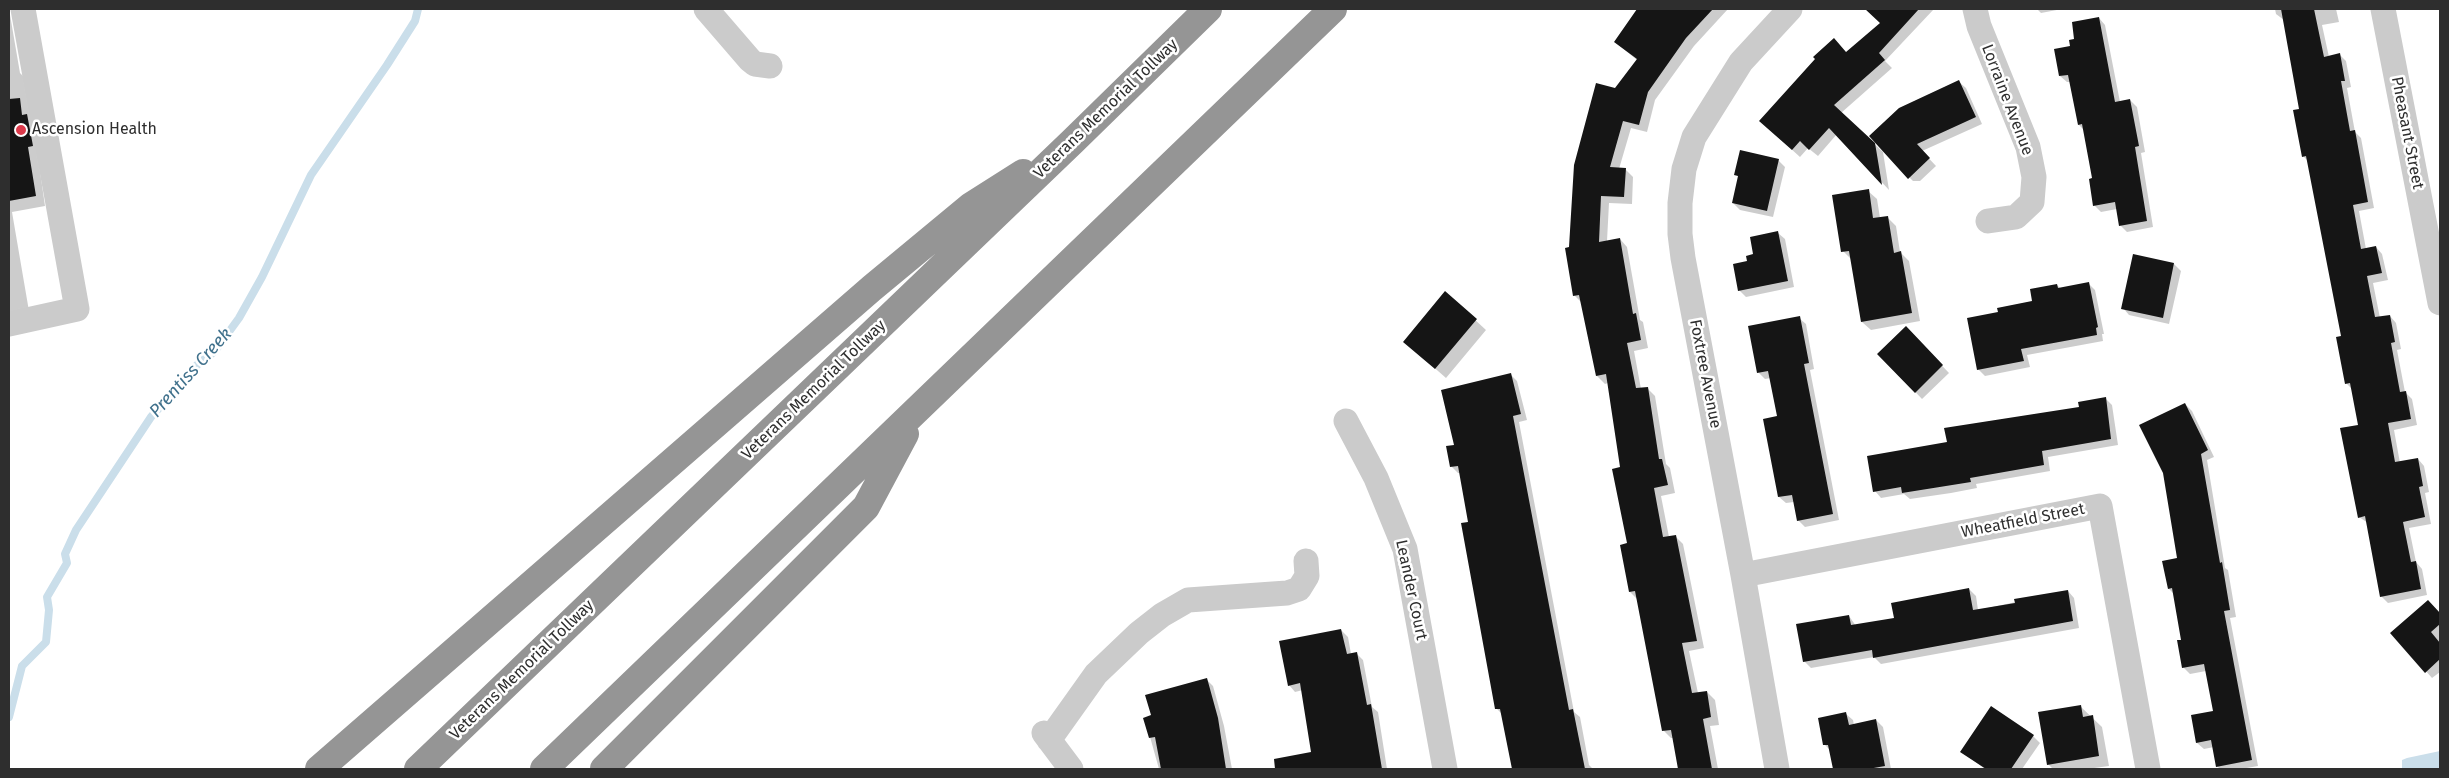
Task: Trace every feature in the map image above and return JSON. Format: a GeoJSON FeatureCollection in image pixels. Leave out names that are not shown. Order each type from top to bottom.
{"type":"FeatureCollection","features":[{"type":"Feature","properties":{"kind":"highway","name":"Veterans Memorial Tollway"},"geometry":{"type":"LineString","coordinates":[[418,769],[1073,141],[1208,9]]}},
{"type":"Feature","properties":{"kind":"highway"},"geometry":{"type":"LineString","coordinates":[[544,769],[918,411],[1332,9]]}},
{"type":"Feature","properties":{"kind":"highway"},"geometry":{"type":"LineString","coordinates":[[319,769],[872,288],[971,206],[1073,141]]}},
{"type":"Feature","properties":{"kind":"highway"},"geometry":{"type":"LineString","coordinates":[[604,769],[866,507],[918,411]]}},
{"type":"Feature","properties":{"kind":"street"},"geometry":{"type":"LineString","coordinates":[[9,324],[77,309],[22,9]]}},
{"type":"Feature","properties":{"kind":"street"},"geometry":{"type":"LineString","coordinates":[[706,9],[750,60],[755,64],[770,66]]}},
{"type":"Feature","properties":{"kind":"street","name":"Foxtree Avenue"},"geometry":{"type":"LineString","coordinates":[[1777,769],[1683,258],[1680,234],[1680,203],[1684,169],[1694,137],[1741,62],[1790,9]]}},
{"type":"Feature","properties":{"kind":"street","name":"Lorraine Avenue"},"geometry":{"type":"LineString","coordinates":[[1975,9],[1979,26],[2028,146],[2034,177],[2032,202],[2016,217],[1988,221]]}},
{"type":"Feature","properties":{"kind":"street","name":"Pheasant Street"},"geometry":{"type":"LineString","coordinates":[[2383,9],[2436,257],[2440,303]]}},
{"type":"Feature","properties":{"kind":"street","name":"Leander Court"},"geometry":{"type":"LineString","coordinates":[[1346,421],[1376,478],[1405,549],[1445,769]]}},
{"type":"Feature","properties":{"kind":"street","name":"Wheatfield Street"},"geometry":{"type":"LineString","coordinates":[[1743,576],[2100,506],[2148,769]]}},
{"type":"Feature","properties":{"kind":"street"},"geometry":{"type":"LineString","coordinates":[[1071,769],[1047,736],[1096,674],[1139,633],[1162,615],[1188,600],[1218,596],[1287,593],[1299,590],[1307,576],[1306,561]]}},
{"type":"Feature","properties":{"kind":"water"},"geometry":{"type":"Polygon","coordinates":[[[2440,751],[2440,769],[2402,769],[2402,760],[2440,751]]]}},
{"type":"Feature","properties":{"kind":"building"},"geometry":{"type":"Polygon","coordinates":[[[1637,9],[1713,9],[1686,38],[1648,92],[1639,125],[1623,121],[1610,167],[1626,168],[1624,197],[1601,196],[1599,242],[1620,238],[1633,314],[1636,313],[1641,340],[1627,343],[1636,388],[1648,387],[1659,459],[1662,459],[1668,485],[1654,488],[1663,537],[1676,535],[1697,641],[1682,643],[1692,693],[1707,691],[1711,717],[1703,719],[1712,769],[1678,769],[1671,730],[1662,731],[1635,591],[1629,592],[1620,545],[1627,543],[1612,469],[1620,467],[1606,374],[1596,376],[1579,295],[1573,296],[1565,248],[1569,247],[1574,165],[1596,83],[1615,88],[1637,59],[1614,42],[1637,9]]]}},
{"type":"Feature","properties":{"kind":"building"},"geometry":{"type":"Polygon","coordinates":[[[1865,9],[1919,9],[1879,53],[1885,60],[1834,105],[1875,143],[1882,185],[1829,128],[1809,150],[1800,141],[1792,150],[1759,121],[1815,59],[1813,57],[1834,38],[1846,52],[1880,23],[1865,9]]]}},
{"type":"Feature","properties":{"kind":"building"},"geometry":{"type":"Polygon","coordinates":[[[2281,9],[2314,9],[2324,57],[2340,53],[2345,81],[2341,81],[2350,131],[2355,130],[2368,202],[2353,205],[2361,249],[2376,246],[2382,273],[2367,276],[2375,317],[2390,315],[2395,342],[2391,343],[2400,392],[2406,391],[2411,419],[2388,423],[2395,462],[2418,458],[2423,486],[2419,487],[2425,517],[2403,522],[2411,562],[2416,561],[2421,589],[2380,597],[2365,516],[2358,518],[2340,428],[2358,425],[2350,383],[2345,384],[2336,337],[2341,336],[2306,156],[2302,157],[2293,110],[2299,109],[2281,9]]]}},
{"type":"Feature","properties":{"kind":"building"},"geometry":{"type":"Polygon","coordinates":[[[2099,17],[2115,102],[2130,99],[2139,146],[2135,147],[2147,221],[2119,226],[2115,202],[2093,206],[2089,179],[2092,178],[2082,124],[2078,125],[2068,75],[2059,76],[2054,49],[2070,46],[2069,40],[2074,39],[2072,22],[2099,17]]]}},
{"type":"Feature","properties":{"kind":"building"},"geometry":{"type":"Polygon","coordinates":[[[1959,80],[1976,117],[1917,144],[1930,158],[1908,179],[1869,136],[1899,108],[1959,80]]]}},
{"type":"Feature","properties":{"kind":"building","name":"Ascension Health"},"geometry":{"type":"Polygon","coordinates":[[[20,98],[22,115],[27,114],[33,146],[28,147],[36,196],[9,201],[9,99],[20,98]]]}},
{"type":"Feature","properties":{"kind":"building"},"geometry":{"type":"Polygon","coordinates":[[[1740,150],[1779,159],[1767,211],[1732,203],[1738,176],[1734,175],[1740,150]]]}},
{"type":"Feature","properties":{"kind":"building"},"geometry":{"type":"Polygon","coordinates":[[[1869,189],[1873,218],[1888,216],[1894,253],[1901,251],[1912,313],[1861,322],[1849,251],[1841,252],[1832,195],[1869,189]]]}},
{"type":"Feature","properties":{"kind":"building"},"geometry":{"type":"Polygon","coordinates":[[[1778,231],[1788,281],[1738,291],[1733,264],[1747,261],[1746,256],[1753,254],[1750,237],[1778,231]]]}},
{"type":"Feature","properties":{"kind":"building"},"geometry":{"type":"Polygon","coordinates":[[[2133,254],[2174,263],[2163,318],[2121,309],[2133,254]]]}},
{"type":"Feature","properties":{"kind":"building"},"geometry":{"type":"Polygon","coordinates":[[[2089,282],[2098,327],[2096,328],[2097,335],[2021,349],[2024,361],[1977,370],[1967,318],[1998,312],[1997,308],[2032,301],[2030,289],[2057,284],[2058,288],[2089,282]]]}},
{"type":"Feature","properties":{"kind":"building"},"geometry":{"type":"Polygon","coordinates":[[[1445,291],[1477,319],[1435,369],[1403,342],[1445,291]]]}},
{"type":"Feature","properties":{"kind":"building"},"geometry":{"type":"Polygon","coordinates":[[[1800,316],[1809,363],[1804,364],[1833,514],[1797,521],[1792,495],[1778,497],[1763,419],[1777,416],[1768,371],[1757,373],[1748,326],[1800,316]]]}},
{"type":"Feature","properties":{"kind":"building"},"geometry":{"type":"Polygon","coordinates":[[[1906,326],[1943,365],[1915,393],[1877,354],[1906,326]]]}},
{"type":"Feature","properties":{"kind":"building"},"geometry":{"type":"Polygon","coordinates":[[[1511,373],[1521,414],[1513,416],[1569,710],[1573,709],[1585,769],[1512,769],[1500,709],[1495,709],[1461,523],[1468,522],[1458,466],[1450,467],[1446,446],[1454,445],[1441,390],[1511,373]]]}},
{"type":"Feature","properties":{"kind":"building"},"geometry":{"type":"Polygon","coordinates":[[[2106,397],[2111,439],[2042,451],[2044,465],[1970,478],[1971,482],[1902,493],[1901,487],[1873,492],[1867,456],[1947,442],[1944,428],[2079,407],[2078,402],[2106,397]]]}},
{"type":"Feature","properties":{"kind":"building"},"geometry":{"type":"Polygon","coordinates":[[[2185,403],[2208,450],[2201,454],[2230,610],[2224,611],[2252,760],[2216,767],[2211,740],[2196,743],[2191,715],[2213,711],[2204,664],[2182,668],[2177,640],[2181,640],[2172,588],[2168,589],[2162,561],[2177,558],[2163,473],[2139,425],[2185,403]]]}},
{"type":"Feature","properties":{"kind":"building"},"geometry":{"type":"Polygon","coordinates":[[[1969,588],[1973,610],[2015,603],[2014,599],[2068,590],[2073,621],[1873,658],[1872,650],[1803,662],[1796,624],[1849,615],[1851,625],[1894,618],[1891,603],[1969,588]]]}},
{"type":"Feature","properties":{"kind":"building"},"geometry":{"type":"Polygon","coordinates":[[[2428,600],[2440,613],[2440,624],[2431,632],[2440,643],[2440,659],[2425,673],[2390,633],[2428,600]]]}},
{"type":"Feature","properties":{"kind":"building"},"geometry":{"type":"Polygon","coordinates":[[[1341,629],[1347,654],[1357,652],[1367,705],[1371,704],[1382,769],[1275,769],[1274,759],[1311,752],[1300,683],[1288,686],[1279,641],[1341,629]]]}},
{"type":"Feature","properties":{"kind":"building"},"geometry":{"type":"Polygon","coordinates":[[[1207,678],[1218,718],[1226,769],[1161,769],[1155,737],[1149,738],[1143,718],[1151,715],[1145,695],[1207,678]]]}},
{"type":"Feature","properties":{"kind":"building"},"geometry":{"type":"Polygon","coordinates":[[[2081,705],[2083,717],[2093,715],[2099,756],[2047,765],[2038,712],[2081,705]]]}},
{"type":"Feature","properties":{"kind":"building"},"geometry":{"type":"Polygon","coordinates":[[[1991,706],[2034,735],[2011,769],[1986,769],[1960,752],[1991,706]]]}},
{"type":"Feature","properties":{"kind":"building"},"geometry":{"type":"Polygon","coordinates":[[[1846,712],[1849,725],[1876,719],[1885,766],[1868,769],[1833,769],[1828,745],[1823,745],[1818,718],[1846,712]]]}},
{"type":"Feature","properties":{"kind":"waterway","name":"Prentiss Creek"},"geometry":{"type":"LineString","coordinates":[[9,717],[22,666],[46,642],[49,610],[47,597],[67,563],[65,554],[76,530],[151,417],[197,365],[215,351],[239,318],[262,277],[311,175],[387,65],[415,21],[418,9]]}},
{"type":"Feature","properties":{"kind":"place","name":"Ascension Health"},"geometry":{"type":"Point","coordinates":[21,130]}}]}
